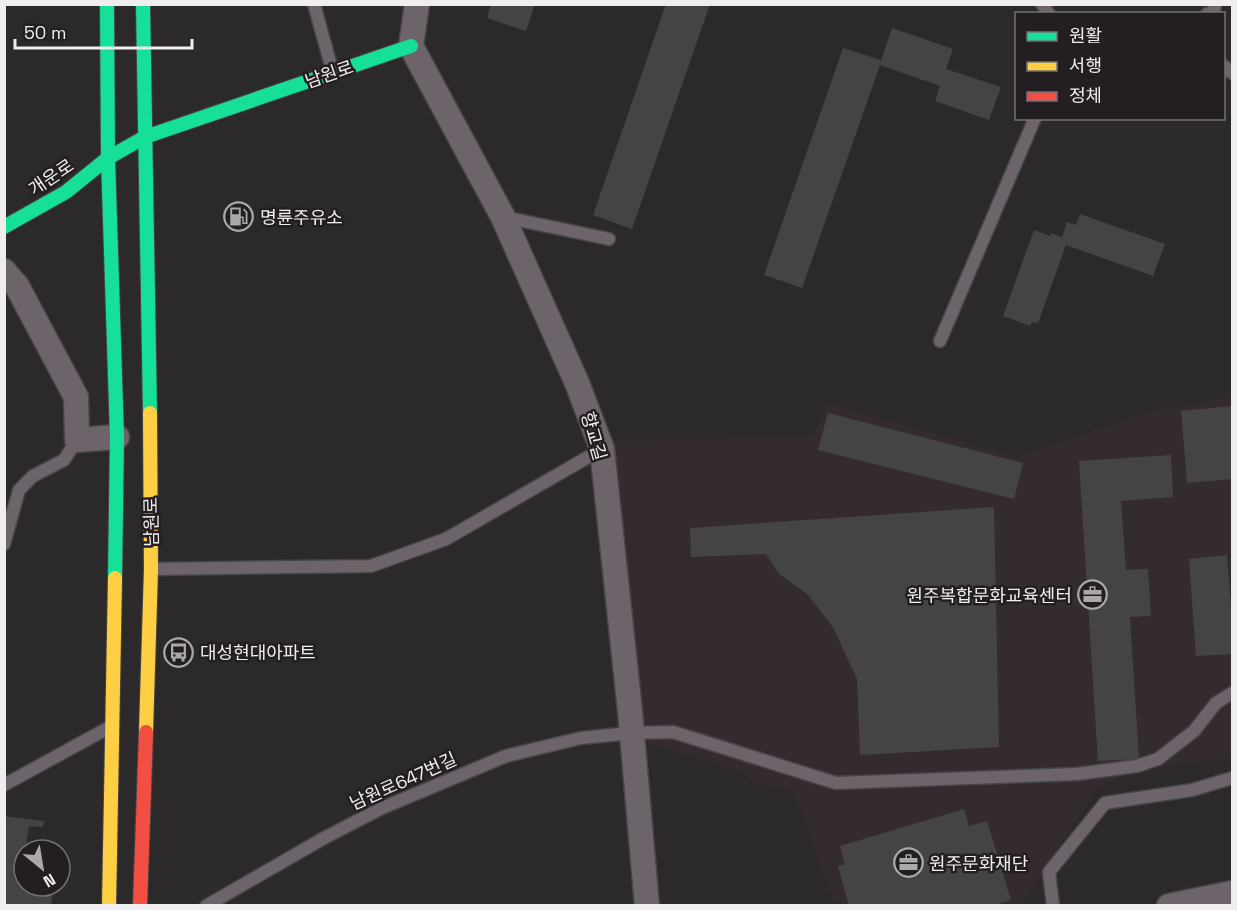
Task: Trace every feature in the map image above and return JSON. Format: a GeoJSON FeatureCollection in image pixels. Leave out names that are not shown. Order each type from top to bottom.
{"type":"FeatureCollection","features":[{"type":"Feature","properties":{"kind":"street","name":"남원로"},"geometry":{"type":"LineString","coordinates":[[107,4],[108,158],[117,437],[109,906]]}},
{"type":"Feature","properties":{"kind":"street","name":"남원로"},"geometry":{"type":"LineString","coordinates":[[140,906],[152,569],[143,4]]}},
{"type":"Feature","properties":{"kind":"street"},"geometry":{"type":"LineString","coordinates":[[411,46],[417,4]]}},
{"type":"Feature","properties":{"kind":"street","name":"남원로"},"geometry":{"type":"LineString","coordinates":[[108,158],[145,138],[411,46]]}},
{"type":"Feature","properties":{"kind":"street","name":"향교길"},"geometry":{"type":"LineString","coordinates":[[411,46],[503,217],[577,383],[602,449],[632,733],[647,906]]}},
{"type":"Feature","properties":{"kind":"street","name":"개운로"},"geometry":{"type":"LineString","coordinates":[[8,225],[66,192],[108,158]]}},
{"type":"Feature","properties":{"kind":"street"},"geometry":{"type":"LineString","coordinates":[[4,271],[16,286],[76,397],[77,441],[117,437]]}},
{"type":"Feature","properties":{"kind":"street"},"geometry":{"type":"LineString","coordinates":[[1169,906],[1233,893]]}},
{"type":"Feature","properties":{"kind":"lane"},"geometry":{"type":"LineString","coordinates":[[314,4],[333,73]]}},
{"type":"Feature","properties":{"kind":"lane"},"geometry":{"type":"LineString","coordinates":[[940,341],[1034,120]]}},
{"type":"Feature","properties":{"kind":"lane"},"geometry":{"type":"LineString","coordinates":[[503,217],[609,239]]}},
{"type":"Feature","properties":{"kind":"lane"},"geometry":{"type":"LineString","coordinates":[[4,544],[19,490],[33,476],[64,460],[77,441]]}},
{"type":"Feature","properties":{"kind":"lane"},"geometry":{"type":"LineString","coordinates":[[152,569],[371,566],[446,539],[602,449]]}},
{"type":"Feature","properties":{"kind":"lane","name":"남원로647번길"},"geometry":{"type":"LineString","coordinates":[[206,906],[324,838],[382,808],[506,756],[581,738],[673,732],[836,783],[1077,774],[1137,766],[1158,759],[1194,731],[1216,703],[1233,693]]}},
{"type":"Feature","properties":{"kind":"lane"},"geometry":{"type":"LineString","coordinates":[[4,785],[112,726]]}},
{"type":"Feature","properties":{"kind":"lane"},"geometry":{"type":"LineString","coordinates":[[1053,906],[1049,872],[1105,803],[1192,790],[1233,778]]}},
{"type":"Feature","properties":{"kind":"shaded area"},"geometry":{"type":"Polygon","coordinates":[[[1232,397],[1232,758],[1138,770],[1098,787],[1022,905],[835,905],[792,790],[754,783],[747,774],[642,741],[610,441],[813,436],[826,403],[1017,457],[1148,412],[1232,397]]]}},
{"type":"Feature","properties":{"kind":"building"},"geometry":{"type":"Polygon","coordinates":[[[491,4],[535,4],[526,31],[487,18],[491,4]]]}},
{"type":"Feature","properties":{"kind":"building"},"geometry":{"type":"Polygon","coordinates":[[[666,4],[710,4],[632,229],[593,215],[666,4]]]}},
{"type":"Feature","properties":{"kind":"building"},"geometry":{"type":"Polygon","coordinates":[[[892,28],[953,49],[946,69],[1001,87],[989,120],[935,101],[940,86],[880,65],[802,288],[764,275],[843,48],[881,60],[892,28]]]}},
{"type":"Feature","properties":{"kind":"building"},"geometry":{"type":"Polygon","coordinates":[[[1080,214],[1165,244],[1153,276],[1066,245],[1038,323],[1032,322],[1030,326],[1003,316],[1034,230],[1050,236],[1051,233],[1062,237],[1067,222],[1076,225],[1080,214]]]}},
{"type":"Feature","properties":{"kind":"building"},"geometry":{"type":"Polygon","coordinates":[[[1232,406],[1232,479],[1187,483],[1181,411],[1232,406]]]}},
{"type":"Feature","properties":{"kind":"building"},"geometry":{"type":"Polygon","coordinates":[[[828,413],[1023,463],[1014,499],[818,450],[828,413]]]}},
{"type":"Feature","properties":{"kind":"building"},"geometry":{"type":"Polygon","coordinates":[[[1171,455],[1173,497],[1121,501],[1126,570],[1148,569],[1151,616],[1130,617],[1139,759],[1098,761],[1079,461],[1171,455]]]}},
{"type":"Feature","properties":{"kind":"building"},"geometry":{"type":"Polygon","coordinates":[[[994,507],[999,747],[860,755],[857,679],[833,627],[807,594],[779,574],[766,554],[691,557],[690,528],[994,507]]]}},
{"type":"Feature","properties":{"kind":"building"},"geometry":{"type":"Polygon","coordinates":[[[1227,555],[1232,654],[1196,656],[1189,559],[1227,555]]]}},
{"type":"Feature","properties":{"kind":"building"},"geometry":{"type":"Polygon","coordinates":[[[964,809],[969,826],[987,821],[1011,900],[991,906],[849,906],[838,866],[845,864],[840,846],[964,809]]]}},
{"type":"Feature","properties":{"kind":"building"},"geometry":{"type":"Polygon","coordinates":[[[4,816],[44,821],[43,827],[29,826],[27,838],[12,838],[12,898],[52,898],[51,906],[4,906],[4,816]]]}},
{"type":"Feature","properties":{"kind":"traffic: fast"},"geometry":{"type":"LineString","coordinates":[[107,4],[108,158],[117,437],[115,578]]}},
{"type":"Feature","properties":{"kind":"traffic: fast"},"geometry":{"type":"LineString","coordinates":[[143,4],[150,413]]}},
{"type":"Feature","properties":{"kind":"traffic: fast"},"geometry":{"type":"LineString","coordinates":[[4,227],[66,192],[108,158],[145,137],[411,46]]}},
{"type":"Feature","properties":{"kind":"traffic: slow"},"geometry":{"type":"LineString","coordinates":[[146,732],[151,569],[150,413]]}},
{"type":"Feature","properties":{"kind":"traffic: slow"},"geometry":{"type":"LineString","coordinates":[[109,906],[115,578]]}},
{"type":"Feature","properties":{"kind":"traffic: jam"},"geometry":{"type":"LineString","coordinates":[[140,906],[146,732]]}},
{"type":"Feature","properties":{"kind":"place","name":"명륜주유소"},"geometry":{"type":"Point","coordinates":[239,217]}},
{"type":"Feature","properties":{"kind":"place","name":"원주복합문화교육센터"},"geometry":{"type":"Point","coordinates":[1093,595]}},
{"type":"Feature","properties":{"kind":"place","name":"대성현대아파트"},"geometry":{"type":"Point","coordinates":[179,652]}},
{"type":"Feature","properties":{"kind":"place","name":"원주문화재단"},"geometry":{"type":"Point","coordinates":[908,863]}}]}
